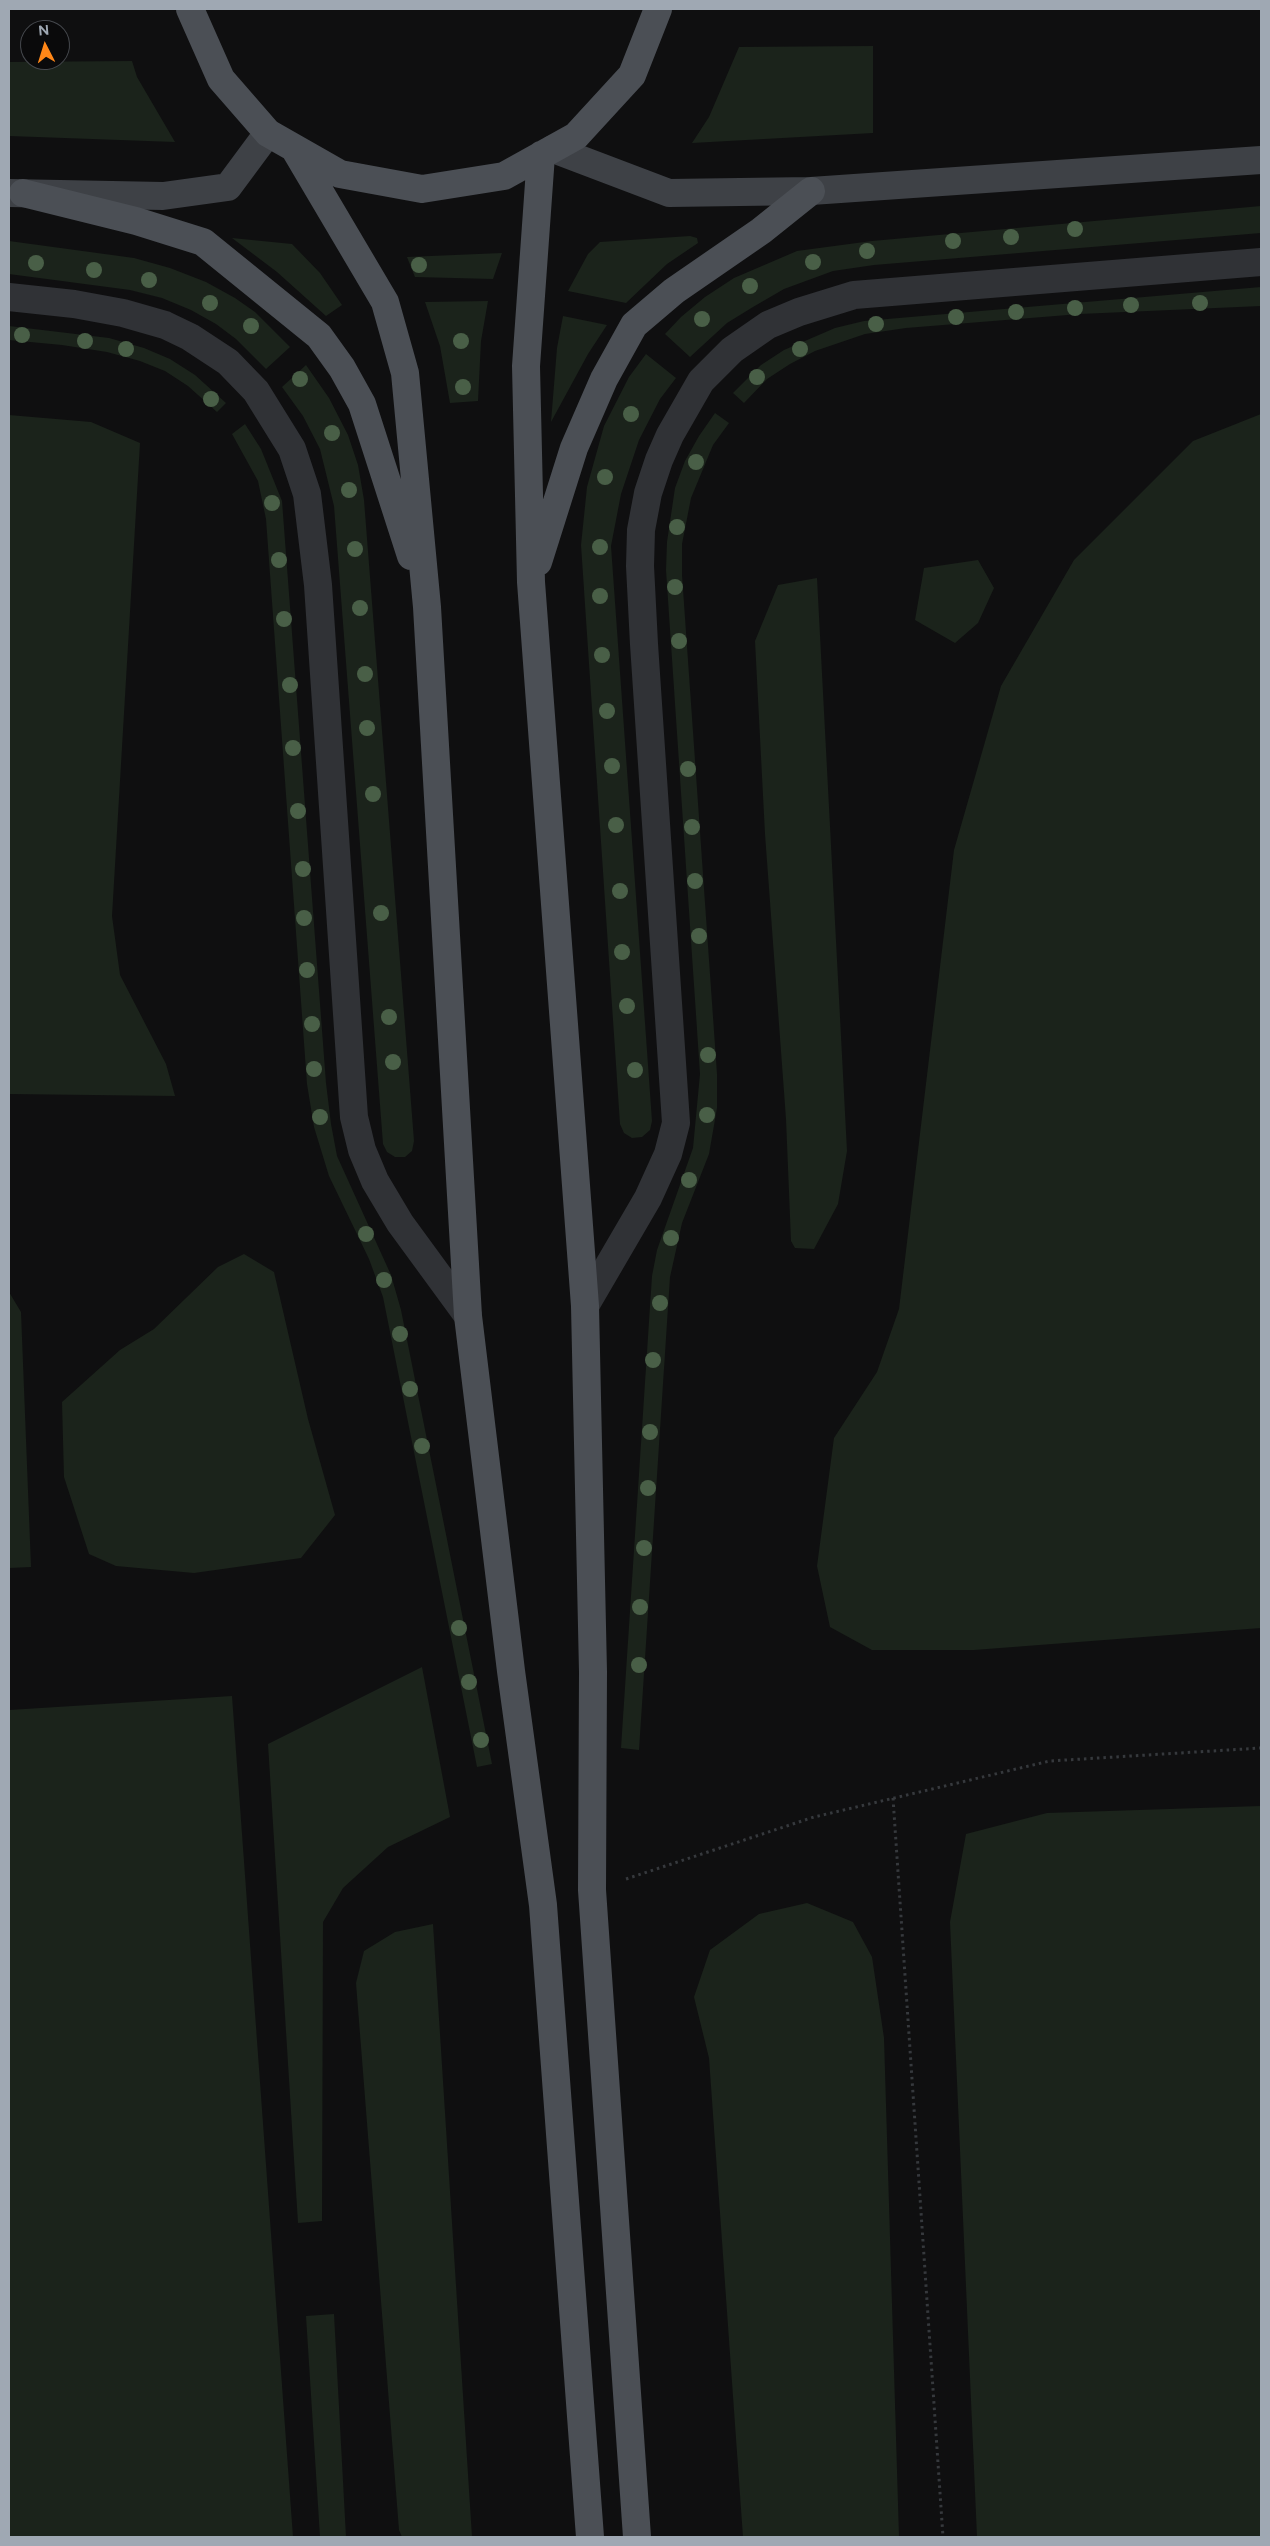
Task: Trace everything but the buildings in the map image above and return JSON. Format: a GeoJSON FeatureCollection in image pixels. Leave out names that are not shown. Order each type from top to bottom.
{"type":"FeatureCollection","features":[{"type":"Feature","properties":{"kind":"main road"},"geometry":{"type":"LineString","coordinates":[[190,9],[221,79],[268,132],[340,174],[422,189],[504,176],[576,136],[632,75],[658,9]]}},
{"type":"Feature","properties":{"kind":"main road"},"geometry":{"type":"LineString","coordinates":[[16,193],[163,196],[228,187],[268,132]]}},
{"type":"Feature","properties":{"kind":"main road"},"geometry":{"type":"LineString","coordinates":[[294,148],[385,302],[405,373],[427,606],[468,1316],[511,1671],[543,1905],[590,2537]]}},
{"type":"Feature","properties":{"kind":"main road"},"geometry":{"type":"LineString","coordinates":[[547,152],[669,193],[811,191],[1261,160]]}},
{"type":"Feature","properties":{"kind":"main road"},"geometry":{"type":"LineString","coordinates":[[547,152],[526,366],[531,582],[585,1306],[593,1672],[592,1890],[637,2537]]}},
{"type":"Feature","properties":{"kind":"main road"},"geometry":{"type":"LineString","coordinates":[[531,582],[574,448],[604,379],[634,325],[674,291],[761,231],[811,191]]}},
{"type":"Feature","properties":{"kind":"main road"},"geometry":{"type":"LineString","coordinates":[[16,193],[136,221],[203,242],[319,336],[362,404],[427,606]]}},
{"type":"Feature","properties":{"kind":"street"},"geometry":{"type":"LineString","coordinates":[[585,1306],[648,1198],[668,1154],[676,1123],[644,644],[640,566],[641,530],[648,494],[659,460],[670,435],[701,381],[732,350],[768,325],[799,312],[854,295],[1261,262]]}},
{"type":"Feature","properties":{"kind":"street"},"geometry":{"type":"LineString","coordinates":[[9,297],[74,304],[123,313],[165,325],[190,338],[228,362],[256,391],[292,449],[306,494],[318,585],[354,1117],[362,1150],[375,1181],[400,1223],[468,1316]]}},
{"type":"Feature","properties":{"kind":"path"},"geometry":{"type":"LineString","coordinates":[[592,1890],[814,1817],[1050,1761],[1261,1748]]}},
{"type":"Feature","properties":{"kind":"path"},"geometry":{"type":"LineString","coordinates":[[893,1798],[942,2537]]}},
{"type":"Feature","properties":{"kind":"shaded area"},"geometry":{"type":"Polygon","coordinates":[[[873,46],[873,133],[692,143],[709,117],[739,47],[873,46]]]}},
{"type":"Feature","properties":{"kind":"shaded area"},"geometry":{"type":"Polygon","coordinates":[[[132,61],[137,77],[175,142],[9,136],[9,62],[20,62],[20,70],[70,70],[70,62],[132,61]]]}},
{"type":"Feature","properties":{"kind":"shaded area"},"geometry":{"type":"Polygon","coordinates":[[[1261,206],[1261,233],[874,265],[833,271],[784,289],[753,307],[727,323],[690,357],[665,334],[681,317],[705,297],[734,278],[797,251],[872,241],[1261,206]]]}},
{"type":"Feature","properties":{"kind":"shaded area"},"geometry":{"type":"Polygon","coordinates":[[[690,236],[697,238],[698,243],[667,264],[626,303],[568,291],[588,254],[600,242],[690,236]]]}},
{"type":"Feature","properties":{"kind":"shaded area"},"geometry":{"type":"Polygon","coordinates":[[[232,238],[292,244],[320,273],[342,305],[326,316],[277,272],[232,238]]]}},
{"type":"Feature","properties":{"kind":"shaded area"},"geometry":{"type":"Polygon","coordinates":[[[9,241],[134,258],[170,268],[206,282],[235,298],[255,312],[290,347],[266,369],[236,339],[216,324],[191,310],[162,298],[130,290],[9,274],[9,241]]]}},
{"type":"Feature","properties":{"kind":"shaded area"},"geometry":{"type":"Polygon","coordinates":[[[502,253],[493,279],[415,277],[407,257],[502,253]]]}},
{"type":"Feature","properties":{"kind":"shaded area"},"geometry":{"type":"Polygon","coordinates":[[[1261,287],[1261,306],[1080,314],[906,328],[865,334],[815,351],[790,364],[767,379],[744,403],[733,393],[761,365],[784,350],[835,328],[864,321],[1261,287]]]}},
{"type":"Feature","properties":{"kind":"shaded area"},"geometry":{"type":"Polygon","coordinates":[[[488,301],[481,341],[478,401],[450,403],[440,346],[425,302],[488,301]]]}},
{"type":"Feature","properties":{"kind":"shaded area"},"geometry":{"type":"Polygon","coordinates":[[[563,316],[607,325],[588,354],[551,422],[557,348],[563,316]]]}},
{"type":"Feature","properties":{"kind":"shaded area"},"geometry":{"type":"Polygon","coordinates":[[[9,326],[109,338],[144,348],[170,359],[195,375],[226,403],[217,412],[188,386],[165,371],[140,361],[107,352],[9,340],[9,326]]]}},
{"type":"Feature","properties":{"kind":"shaded area"},"geometry":{"type":"Polygon","coordinates":[[[646,354],[676,378],[660,399],[639,440],[621,494],[611,546],[652,1121],[650,1130],[642,1137],[632,1138],[624,1133],[620,1124],[581,545],[587,487],[604,426],[629,377],[646,354]]]}},
{"type":"Feature","properties":{"kind":"shaded area"},"geometry":{"type":"Polygon","coordinates":[[[306,365],[329,398],[348,435],[358,465],[364,500],[414,1141],[412,1151],[405,1157],[395,1157],[387,1152],[383,1144],[334,506],[320,449],[303,416],[282,387],[306,365]]]}},
{"type":"Feature","properties":{"kind":"shaded area"},"geometry":{"type":"Polygon","coordinates":[[[715,413],[729,423],[713,445],[691,498],[682,544],[682,575],[717,1074],[717,1108],[709,1154],[682,1223],[670,1277],[639,1750],[621,1748],[652,1276],[657,1250],[693,1148],[700,1074],[666,570],[667,542],[675,488],[685,461],[715,413]]]}},
{"type":"Feature","properties":{"kind":"shaded area"},"geometry":{"type":"Polygon","coordinates":[[[1261,414],[1261,1628],[974,1650],[872,1650],[830,1627],[817,1566],[834,1438],[877,1372],[899,1309],[954,850],[1001,686],[1074,560],[1193,441],[1261,414]]]}},
{"type":"Feature","properties":{"kind":"shaded area"},"geometry":{"type":"Polygon","coordinates":[[[9,415],[91,422],[140,443],[112,916],[120,975],[166,1064],[175,1096],[9,1094],[9,415]]]}},
{"type":"Feature","properties":{"kind":"shaded area"},"geometry":{"type":"Polygon","coordinates":[[[245,424],[261,449],[282,501],[326,1083],[331,1124],[337,1156],[391,1275],[401,1310],[492,1764],[477,1767],[383,1297],[369,1259],[329,1176],[314,1127],[307,1084],[266,519],[258,481],[232,434],[245,424]]]}},
{"type":"Feature","properties":{"kind":"shaded area"},"geometry":{"type":"Polygon","coordinates":[[[978,560],[994,588],[978,623],[955,643],[915,620],[924,568],[978,560]]]}},
{"type":"Feature","properties":{"kind":"shaded area"},"geometry":{"type":"Polygon","coordinates":[[[817,578],[847,1151],[838,1204],[814,1249],[795,1248],[791,1241],[786,1119],[765,834],[755,641],[778,585],[817,578]]]}},
{"type":"Feature","properties":{"kind":"shaded area"},"geometry":{"type":"Polygon","coordinates":[[[244,1254],[274,1272],[308,1419],[335,1515],[301,1558],[194,1573],[116,1566],[89,1554],[64,1477],[62,1402],[120,1350],[154,1329],[218,1267],[244,1254]]]}},
{"type":"Feature","properties":{"kind":"shaded area"},"geometry":{"type":"Polygon","coordinates":[[[9,1292],[21,1312],[31,1567],[9,1568],[9,1292]]]}},
{"type":"Feature","properties":{"kind":"shaded area"},"geometry":{"type":"Polygon","coordinates":[[[422,1667],[450,1817],[388,1847],[343,1888],[323,1922],[322,2221],[298,2223],[268,1744],[422,1667]]]}},
{"type":"Feature","properties":{"kind":"shaded area"},"geometry":{"type":"Polygon","coordinates":[[[232,1696],[293,2537],[9,2537],[9,1710],[232,1696]]]}},
{"type":"Feature","properties":{"kind":"shaded area"},"geometry":{"type":"Polygon","coordinates":[[[1261,1806],[1261,2537],[977,2537],[950,1922],[966,1834],[1047,1813],[1261,1806]]]}},
{"type":"Feature","properties":{"kind":"shaded area"},"geometry":{"type":"Polygon","coordinates":[[[807,1903],[853,1922],[872,1957],[884,2038],[899,2537],[743,2537],[709,2058],[694,1997],[710,1950],[759,1914],[807,1903]]]}},
{"type":"Feature","properties":{"kind":"shaded area"},"geometry":{"type":"Polygon","coordinates":[[[433,1924],[472,2537],[402,2537],[399,2530],[356,1983],[364,1951],[395,1932],[433,1924]]]}},
{"type":"Feature","properties":{"kind":"shaded area"},"geometry":{"type":"Polygon","coordinates":[[[334,2314],[346,2537],[320,2537],[306,2316],[334,2314]]]}}]}
